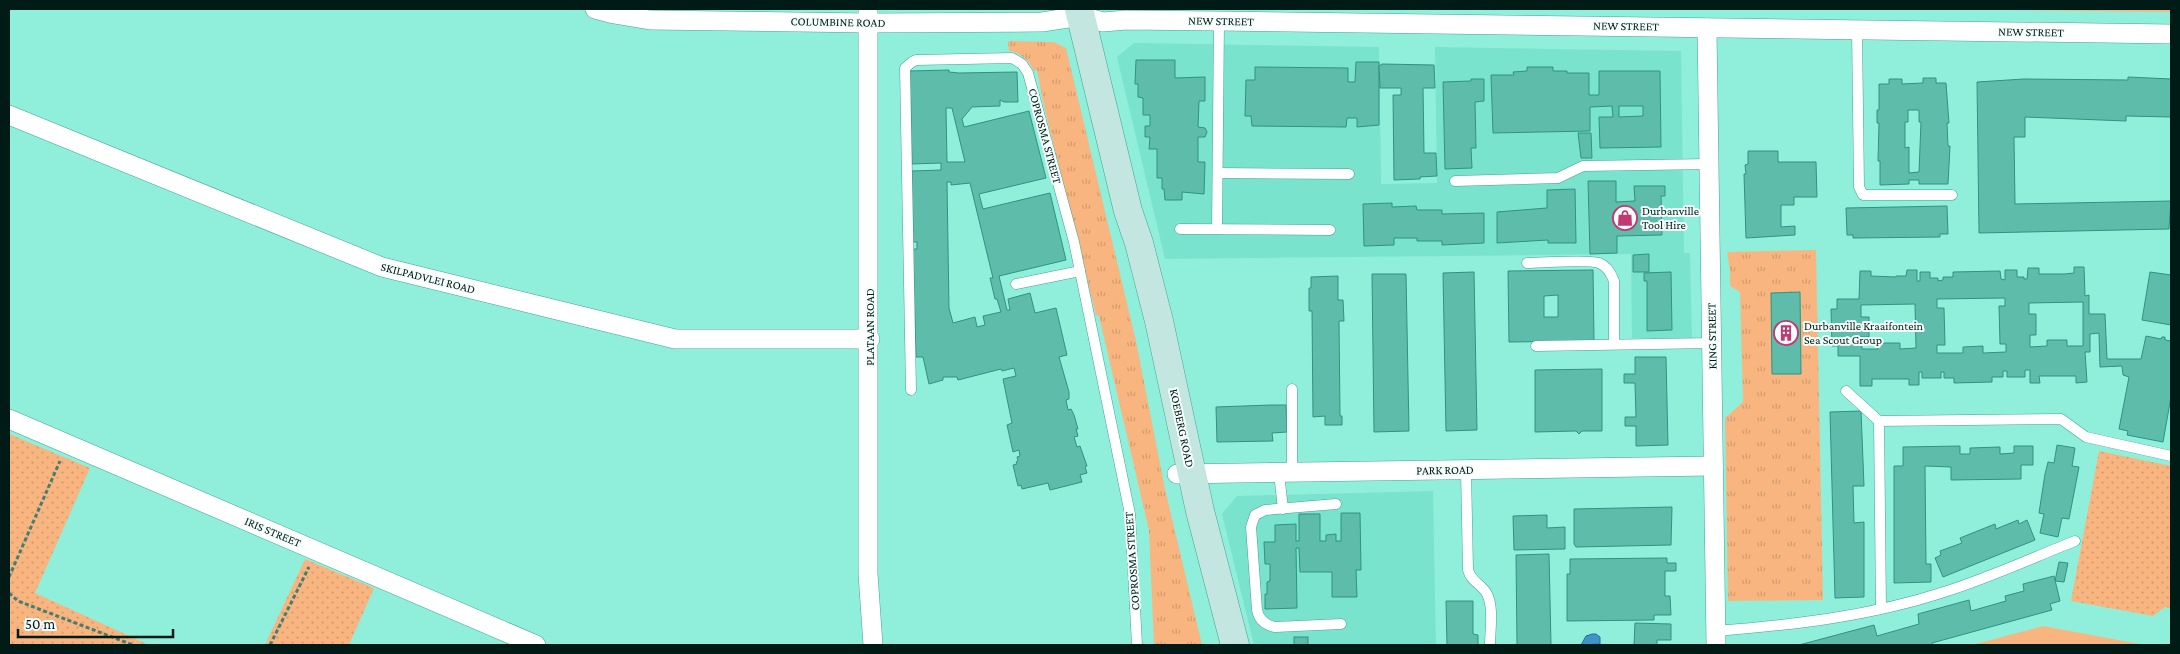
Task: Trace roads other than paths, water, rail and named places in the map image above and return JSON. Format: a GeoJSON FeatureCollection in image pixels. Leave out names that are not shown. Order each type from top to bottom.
{"type":"FeatureCollection","features":[{"type":"Feature","properties":{"kind":"main road","name":"KOEBERG ROAD"},"geometry":{"type":"LineString","coordinates":[[1080,13],[1128,211],[1131,250],[1185,474],[1220,645]]}},
{"type":"Feature","properties":{"kind":"main road","name":"KOEBERG ROAD"},"geometry":{"type":"LineString","coordinates":[[1185,474],[1235,645]]}},
{"type":"Feature","properties":{"kind":"street","name":"COLUMBINE ROAD"},"geometry":{"type":"LineString","coordinates":[[596,9],[650,20],[868,16],[1042,22],[1080,13]]}},
{"type":"Feature","properties":{"kind":"street","name":"NEW STREET"},"geometry":{"type":"LineString","coordinates":[[1080,13],[1103,22],[1126,20],[1219,21],[2171,34]]}},
{"type":"Feature","properties":{"kind":"street","name":"PLATAAN ROAD"},"geometry":{"type":"LineString","coordinates":[[868,16],[870,339],[868,574],[872,645]]}},
{"type":"Feature","properties":{"kind":"street","name":"KING STREET"},"geometry":{"type":"LineString","coordinates":[[1707,28],[1716,638]]}},
{"type":"Feature","properties":{"kind":"street","name":"SKILPADVLEI ROAD"},"geometry":{"type":"LineString","coordinates":[[9,116],[382,267],[675,339],[870,339]]}},
{"type":"Feature","properties":{"kind":"street","name":"IRIS STREET"},"geometry":{"type":"LineString","coordinates":[[9,420],[536,645]]}},
{"type":"Feature","properties":{"kind":"street","name":"PARK ROAD"},"geometry":{"type":"LineString","coordinates":[[1185,474],[1714,466]]}},
{"type":"Feature","properties":{"kind":"lane"},"geometry":{"type":"LineString","coordinates":[[1217,229],[1219,21]]}},
{"type":"Feature","properties":{"kind":"lane"},"geometry":{"type":"LineString","coordinates":[[1857,30],[1859,187],[1862,195],[1952,194]]}},
{"type":"Feature","properties":{"kind":"lane","name":"COPROSMA STREET"},"geometry":{"type":"LineString","coordinates":[[911,390],[906,68],[912,62],[1012,58],[1026,68],[1074,242],[1130,514],[1137,645]]}},
{"type":"Feature","properties":{"kind":"lane"},"geometry":{"type":"LineString","coordinates":[[1455,181],[1558,178],[1583,166],[1709,164]]}},
{"type":"Feature","properties":{"kind":"lane"},"geometry":{"type":"LineString","coordinates":[[1218,173],[1349,174]]}},
{"type":"Feature","properties":{"kind":"lane"},"geometry":{"type":"LineString","coordinates":[[1180,229],[1330,230]]}},
{"type":"Feature","properties":{"kind":"lane"},"geometry":{"type":"LineString","coordinates":[[1527,263],[1591,262],[1605,267],[1611,273],[1614,281],[1614,344]]}},
{"type":"Feature","properties":{"kind":"lane"},"geometry":{"type":"LineString","coordinates":[[1016,284],[1080,271]]}},
{"type":"Feature","properties":{"kind":"lane"},"geometry":{"type":"LineString","coordinates":[[1536,346],[1712,343]]}},
{"type":"Feature","properties":{"kind":"lane"},"geometry":{"type":"LineString","coordinates":[[1283,509],[1292,388]]}},
{"type":"Feature","properties":{"kind":"lane"},"geometry":{"type":"LineString","coordinates":[[1846,391],[1879,421],[2056,418],[2066,421],[2076,431],[2086,437],[2171,456]]}},
{"type":"Feature","properties":{"kind":"lane"},"geometry":{"type":"LineString","coordinates":[[1879,421],[1881,608]]}},
{"type":"Feature","properties":{"kind":"lane"},"geometry":{"type":"LineString","coordinates":[[1466,470],[1468,570],[1472,580],[1484,589],[1489,599],[1490,645]]}},
{"type":"Feature","properties":{"kind":"lane"},"geometry":{"type":"LineString","coordinates":[[1336,504],[1260,512],[1252,521],[1258,615],[1265,624],[1275,627],[1341,624]]}},
{"type":"Feature","properties":{"kind":"lane"},"geometry":{"type":"LineString","coordinates":[[1716,638],[1881,608],[1944,592],[2076,541]]}},
{"type":"Feature","properties":{"kind":"water"},"geometry":{"type":"Polygon","coordinates":[[[1592,634],[1600,637],[1600,644],[1581,645],[1586,636],[1592,634]]]}},
{"type":"Feature","properties":{"kind":"place","name":"Durbanville Tool Hire"},"geometry":{"type":"Point","coordinates":[1625,218]}},
{"type":"Feature","properties":{"kind":"place","name":"Durbanville Kraaifontein Sea Scout Group"},"geometry":{"type":"Point","coordinates":[1786,333]}}]}
